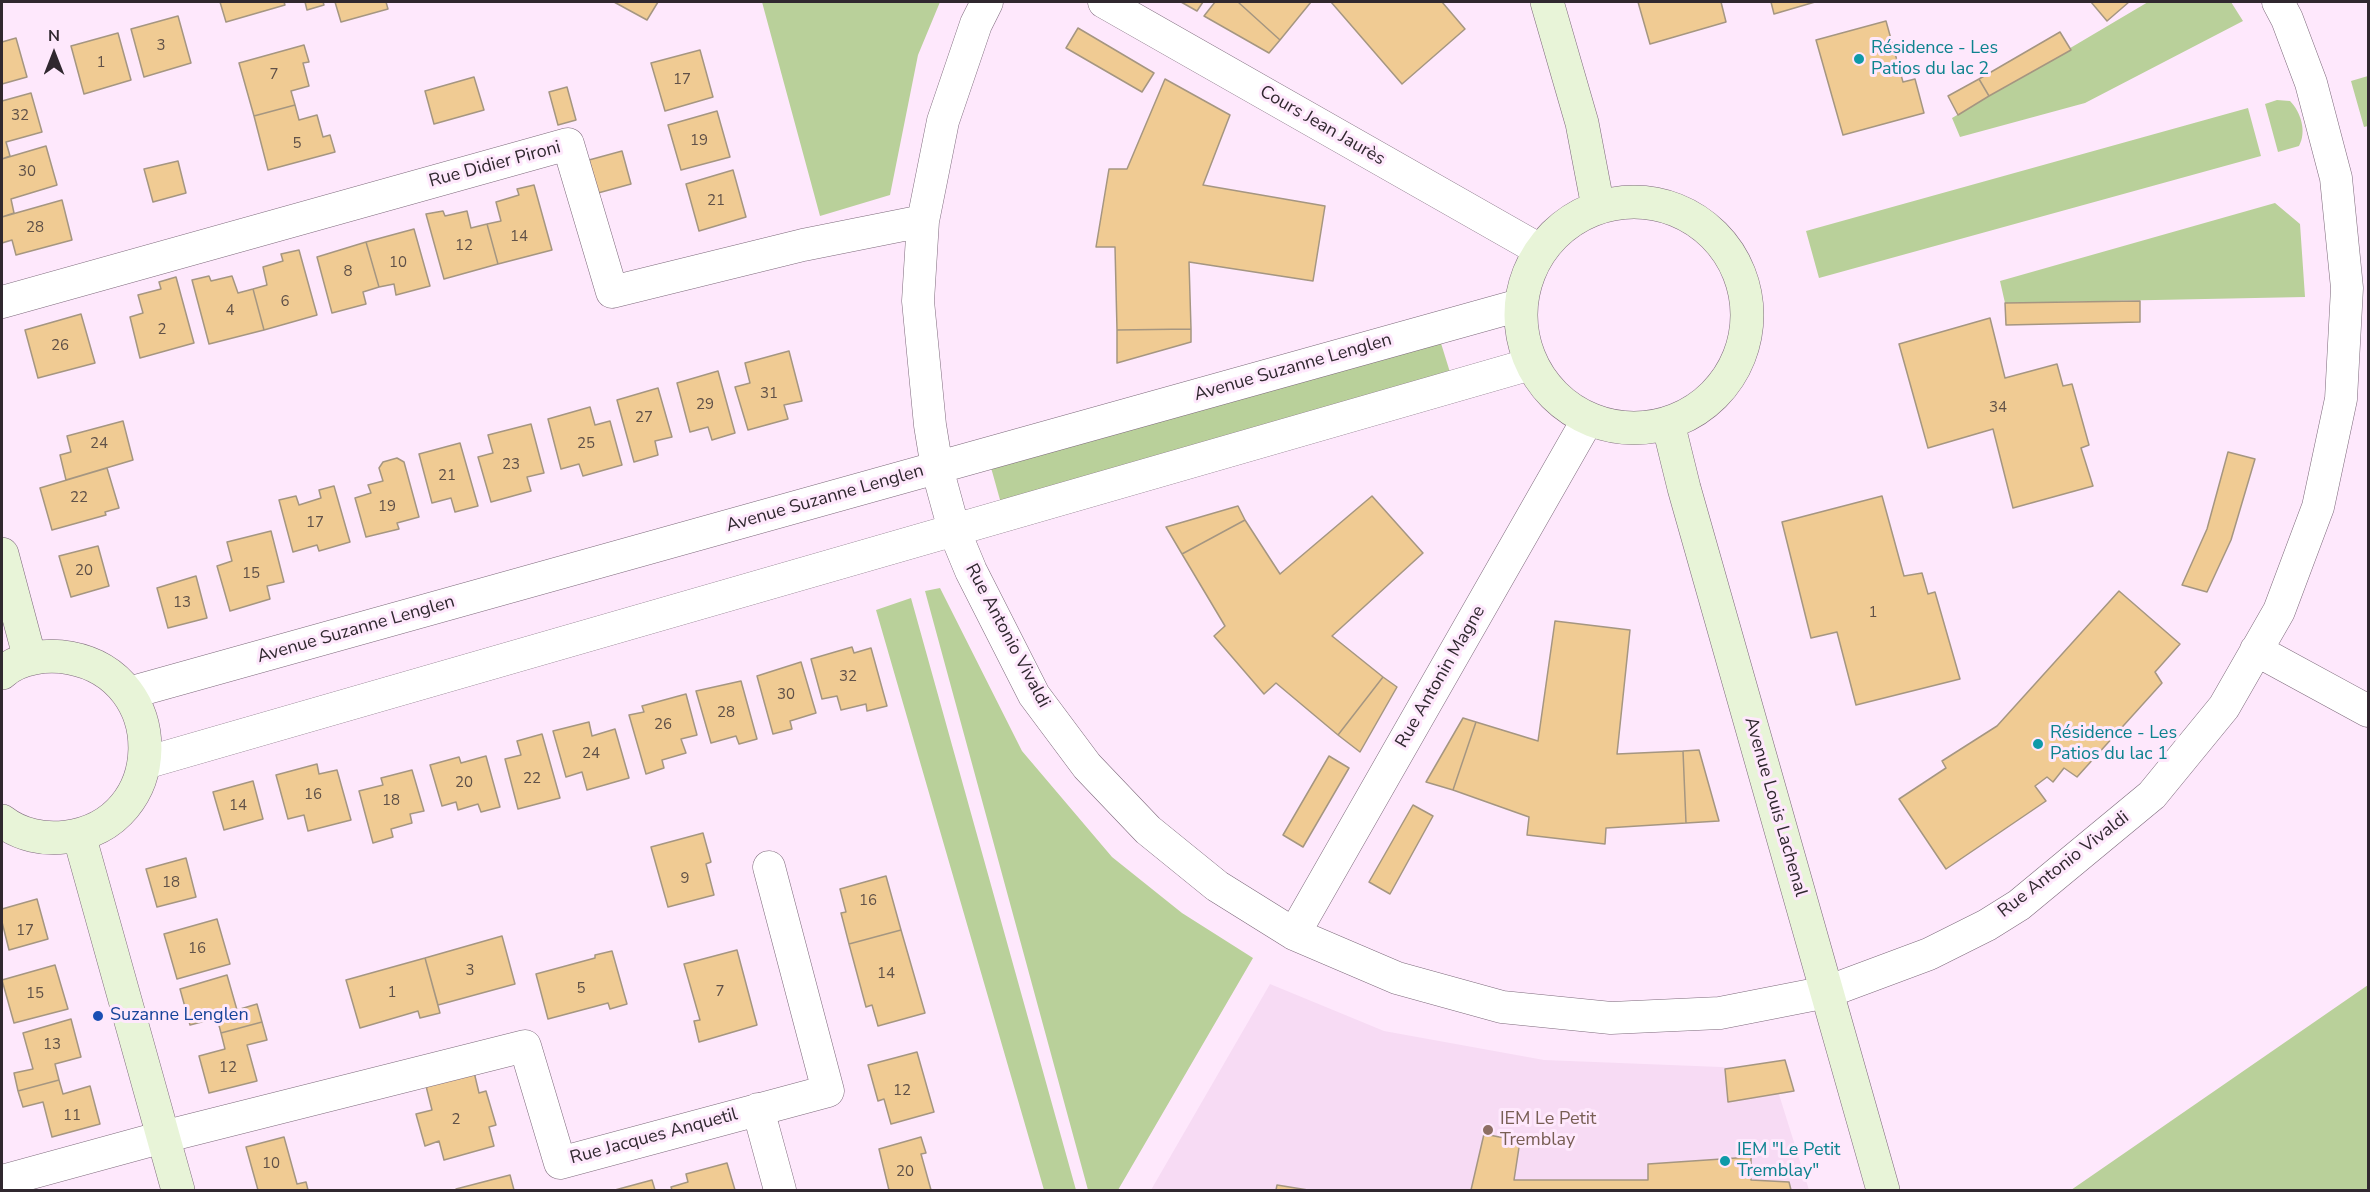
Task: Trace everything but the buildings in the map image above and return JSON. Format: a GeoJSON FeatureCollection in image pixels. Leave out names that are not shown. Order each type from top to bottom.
{"type":"FeatureCollection","features":[{"type":"Feature","properties":{"kind":"street","name":"Rue Antonio Vivaldi"},"geometry":{"type":"LineString","coordinates":[[987,2],[976,24],[942,121],[923,221],[918,301],[930,425],[937,468],[954,530],[971,571],[1034,695],[1087,766],[1148,830],[1217,886],[1294,934],[1397,978],[1513,1008],[1611,1018],[1709,1014],[1827,992],[1929,954],[2019,905],[2152,795],[2224,707],[2279,610],[2318,507],[2341,399],[2347,288],[2336,178],[2311,83],[2287,19],[2278,2]]}},
{"type":"Feature","properties":{"kind":"street","name":"Cours Jean Jaurès"},"geometry":{"type":"LineString","coordinates":[[1104,2],[1540,250]]}},
{"type":"Feature","properties":{"kind":"street"},"geometry":{"type":"LineString","coordinates":[[1547,2],[1582,123],[1598,207]]}},
{"type":"Feature","properties":{"kind":"street","name":"Rue Didier Pironi"},"geometry":{"type":"LineString","coordinates":[[2,302],[568,144],[612,292],[803,245],[923,221]]}},
{"type":"Feature","properties":{"kind":"street"},"geometry":{"type":"LineString","coordinates":[[1632,201],[1665,206],[1696,219],[1721,242],[1739,270],[1748,307],[1744,345],[1728,379],[1702,406],[1668,423],[1641,428],[1614,427],[1588,419],[1565,405],[1545,387],[1531,364],[1522,335],[1520,305],[1526,276],[1540,250],[1565,224],[1598,207],[1632,201]]}},
{"type":"Feature","properties":{"kind":"street","name":"Avenue Suzanne Lenglen"},"geometry":{"type":"LineString","coordinates":[[129,693],[1520,305]]}},
{"type":"Feature","properties":{"kind":"street"},"geometry":{"type":"LineString","coordinates":[[145,763],[1531,364]]}},
{"type":"Feature","properties":{"kind":"street","name":"Rue Antonin Magne"},"geometry":{"type":"LineString","coordinates":[[1294,934],[1588,419]]}},
{"type":"Feature","properties":{"kind":"street","name":"Avenue Louis Lachenal"},"geometry":{"type":"LineString","coordinates":[[1668,423],[1687,500],[1883,1191]]}},
{"type":"Feature","properties":{"kind":"street"},"geometry":{"type":"LineString","coordinates":[[2,554],[30,658]]}},
{"type":"Feature","properties":{"kind":"street"},"geometry":{"type":"LineString","coordinates":[[2256,650],[2368,711]]}},
{"type":"Feature","properties":{"kind":"street"},"geometry":{"type":"LineString","coordinates":[[2,673],[30,658],[58,655],[85,660],[110,674],[129,693],[141,715],[146,739],[145,763],[137,787],[122,809],[103,825],[79,835],[53,838],[27,835],[2,821]]}},
{"type":"Feature","properties":{"kind":"street"},"geometry":{"type":"LineString","coordinates":[[79,835],[178,1191]]}},
{"type":"Feature","properties":{"kind":"street","name":"Rue Jacques Anquetil"},"geometry":{"type":"LineString","coordinates":[[163,1137],[525,1046],[561,1163],[828,1091],[769,867]]}},
{"type":"Feature","properties":{"kind":"street"},"geometry":{"type":"LineString","coordinates":[[758,1109],[780,1191]]}},
{"type":"Feature","properties":{"kind":"street"},"geometry":{"type":"LineString","coordinates":[[2,1181],[163,1137]]}},
{"type":"Feature","properties":{"kind":"shaded area","name":"IEM Le Petit Tremblay"},"geometry":{"type":"Polygon","coordinates":[[[1270,984],[1384,1031],[1544,1060],[1771,1069],[1809,1190],[1151,1190],[1270,984]]]}},
{"type":"Feature","properties":{"kind":"green space"},"geometry":{"type":"Polygon","coordinates":[[[762,2],[940,2],[918,55],[890,195],[820,216],[762,2]]]}},
{"type":"Feature","properties":{"kind":"green space"},"geometry":{"type":"Polygon","coordinates":[[[2148,2],[2231,2],[2243,21],[2085,103],[1960,137],[1952,118],[2148,2]]]}},
{"type":"Feature","properties":{"kind":"green space"},"geometry":{"type":"Polygon","coordinates":[[[2368,76],[2368,126],[2364,127],[2351,81],[2368,76]]]}},
{"type":"Feature","properties":{"kind":"green space"},"geometry":{"type":"Polygon","coordinates":[[[2277,100],[2290,101],[2300,116],[2303,129],[2299,146],[2278,152],[2265,104],[2277,100]]]}},
{"type":"Feature","properties":{"kind":"green space"},"geometry":{"type":"Polygon","coordinates":[[[2248,108],[2261,156],[1819,278],[1806,231],[2248,108]]]}},
{"type":"Feature","properties":{"kind":"green space"},"geometry":{"type":"Polygon","coordinates":[[[2275,203],[2300,224],[2305,297],[2005,303],[2000,281],[2275,203]]]}},
{"type":"Feature","properties":{"kind":"green space"},"geometry":{"type":"Polygon","coordinates":[[[1440,340],[1453,382],[1002,507],[990,464],[1440,340]]]}},
{"type":"Feature","properties":{"kind":"green space"},"geometry":{"type":"Polygon","coordinates":[[[940,588],[1022,751],[1112,857],[1182,913],[1253,958],[1118,1190],[1088,1190],[925,591],[940,588]]]}},
{"type":"Feature","properties":{"kind":"green space"},"geometry":{"type":"Polygon","coordinates":[[[911,598],[1076,1190],[1044,1190],[876,610],[911,598]]]}},
{"type":"Feature","properties":{"kind":"green space"},"geometry":{"type":"Polygon","coordinates":[[[2368,985],[2368,1190],[2071,1190],[2368,985]]]}},
{"type":"Feature","properties":{"kind":"place","name":"Résidence - Les Patios du lac 2"},"geometry":{"type":"Point","coordinates":[1859,59]}},
{"type":"Feature","properties":{"kind":"place","name":"Résidence - Les Patios du lac 1"},"geometry":{"type":"Point","coordinates":[2038,744]}},
{"type":"Feature","properties":{"kind":"place","name":"Suzanne Lenglen"},"geometry":{"type":"Point","coordinates":[98,1016]}},
{"type":"Feature","properties":{"kind":"place","name":"IEM Le Petit Tremblay"},"geometry":{"type":"Point","coordinates":[1488,1130]}},
{"type":"Feature","properties":{"kind":"place","name":"IEM \"Le Petit Tremblay\""},"geometry":{"type":"Point","coordinates":[1725,1161]}}]}
